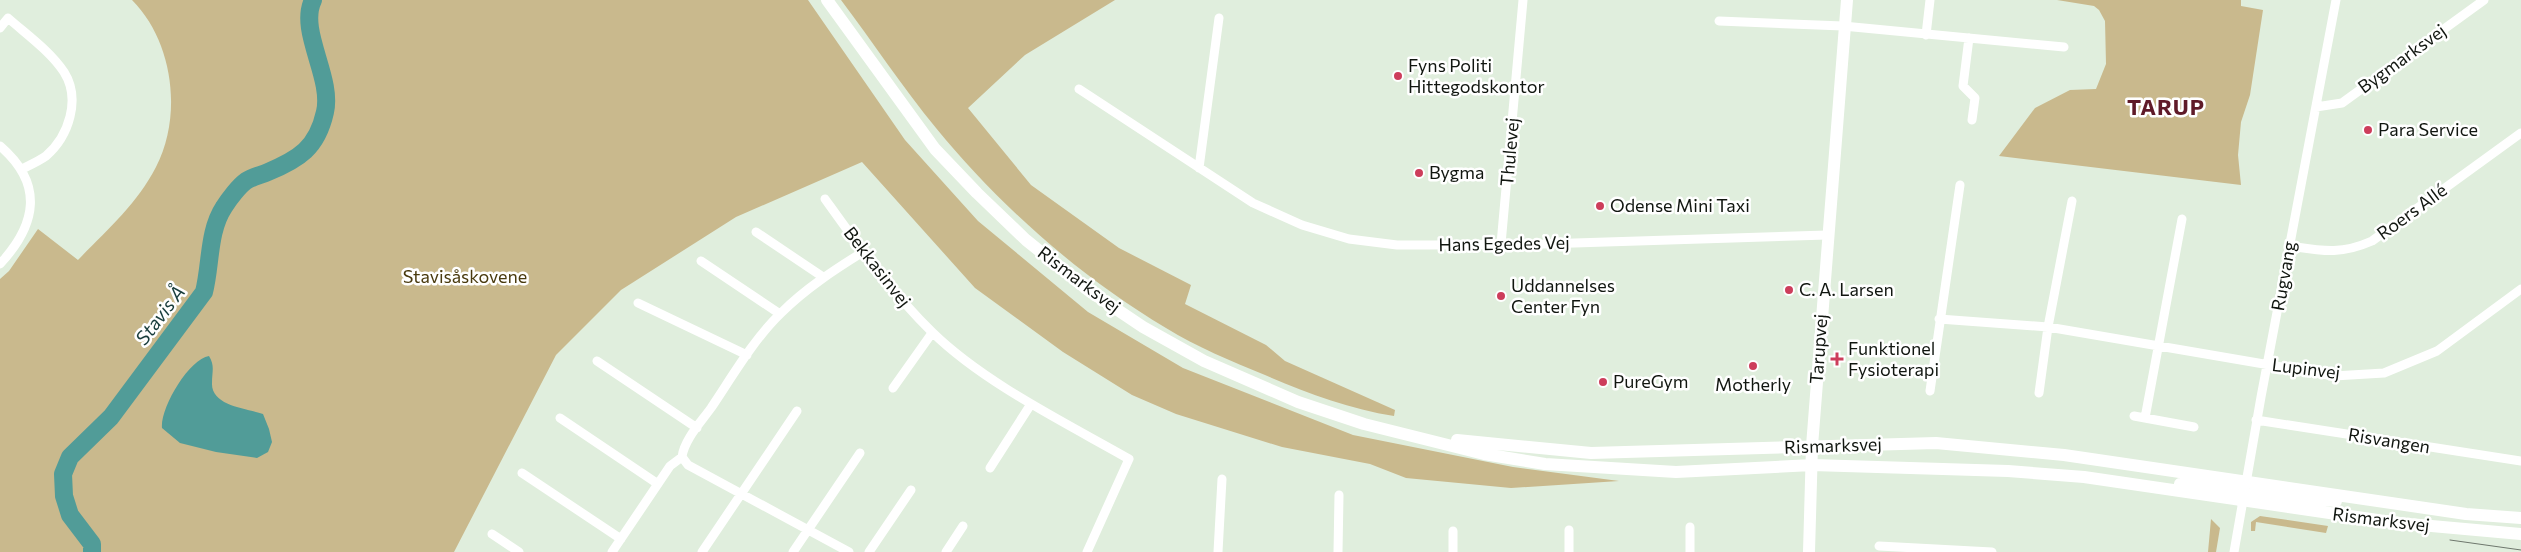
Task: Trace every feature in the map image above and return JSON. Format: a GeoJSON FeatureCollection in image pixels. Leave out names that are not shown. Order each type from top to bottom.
{"type":"FeatureCollection","features":[{"type":"Feature","properties":{"kind":"main road","name":"Rismarksvej"},"geometry":{"type":"LineString","coordinates":[[827,0],[935,149],[1026,240],[1088,290],[1143,327],[1204,361],[1298,402],[1364,424],[1420,436],[1484,454],[1544,464],[1676,472],[1812,465],[2008,471],[2084,477],[2242,502],[2398,523],[2516,533]]}},
{"type":"Feature","properties":{"kind":"main road","name":"Tarupvej"},"geometry":{"type":"LineString","coordinates":[[1808,552],[1812,446],[1843,26],[1847,0]]}},
{"type":"Feature","properties":{"kind":"main road","name":"Rismarksvej"},"geometry":{"type":"LineString","coordinates":[[1420,436],[1591,453],[1936,443],[2064,455],[2466,514],[2521,518]]}},
{"type":"Feature","properties":{"kind":"main road","name":"Rismarksvej"},"geometry":{"type":"LineString","coordinates":[[2144,486],[2172,483],[2236,490],[2242,487],[2245,481]]}},
{"type":"Feature","properties":{"kind":"main road","name":"Rismarksvej"},"geometry":{"type":"LineString","coordinates":[[2242,502],[2251,494],[2329,501],[2375,500]]}},
{"type":"Feature","properties":{"kind":"street","name":"Thulevej"},"geometry":{"type":"LineString","coordinates":[[1501,244],[1523,0]]}},
{"type":"Feature","properties":{"kind":"street"},"geometry":{"type":"LineString","coordinates":[[1926,35],[1930,0]]}},
{"type":"Feature","properties":{"kind":"street","name":"Rugvang"},"geometry":{"type":"LineString","coordinates":[[2234,552],[2256,420],[2336,0]]}},
{"type":"Feature","properties":{"kind":"street","name":"Bygmarksvej"},"geometry":{"type":"LineString","coordinates":[[2316,107],[2342,103],[2484,0]]}},
{"type":"Feature","properties":{"kind":"street"},"geometry":{"type":"LineString","coordinates":[[0,28],[8,18],[54,60],[64,73],[70,89],[70,117],[66,130],[57,144],[45,156],[22,169]]}},
{"type":"Feature","properties":{"kind":"street"},"geometry":{"type":"LineString","coordinates":[[1199,168],[1219,18]]}},
{"type":"Feature","properties":{"kind":"street"},"geometry":{"type":"LineString","coordinates":[[1718,21],[1843,26],[2064,47]]}},
{"type":"Feature","properties":{"kind":"street"},"geometry":{"type":"LineString","coordinates":[[1970,38],[1963,86],[1975,98],[1972,120]]}},
{"type":"Feature","properties":{"kind":"street","name":"Hans Egedes Vej"},"geometry":{"type":"LineString","coordinates":[[1079,89],[1253,203],[1302,225],[1349,239],[1397,245],[1827,235]]}},
{"type":"Feature","properties":{"kind":"street","name":"Roers Allé"},"geometry":{"type":"LineString","coordinates":[[2290,246],[2330,252],[2353,249],[2372,241],[2521,133]]}},
{"type":"Feature","properties":{"kind":"street"},"geometry":{"type":"LineString","coordinates":[[0,146],[22,169],[30,186],[30,217],[24,233],[4,254],[0,264]]}},
{"type":"Feature","properties":{"kind":"street"},"geometry":{"type":"LineString","coordinates":[[1930,391],[1960,185]]}},
{"type":"Feature","properties":{"kind":"street","name":"Bekkasinvej"},"geometry":{"type":"LineString","coordinates":[[825,199],[897,295],[932,333],[979,369],[1031,404],[1129,459],[1087,552]]}},
{"type":"Feature","properties":{"kind":"street"},"geometry":{"type":"LineString","coordinates":[[2039,393],[2048,327],[2072,201]]}},
{"type":"Feature","properties":{"kind":"street"},"geometry":{"type":"LineString","coordinates":[[2144,418],[2182,219]]}},
{"type":"Feature","properties":{"kind":"street"},"geometry":{"type":"LineString","coordinates":[[756,232],[823,277]]}},
{"type":"Feature","properties":{"kind":"street"},"geometry":{"type":"LineString","coordinates":[[612,552],[670,466],[682,457],[683,450],[697,428],[747,356],[780,314],[823,277],[863,252]]}},
{"type":"Feature","properties":{"kind":"street"},"geometry":{"type":"LineString","coordinates":[[701,261],[780,314]]}},
{"type":"Feature","properties":{"kind":"street","name":"Lupinvej"},"geometry":{"type":"LineString","coordinates":[[1939,319],[2048,327],[2158,344],[2334,376],[2384,373],[2437,351],[2521,289]]}},
{"type":"Feature","properties":{"kind":"street"},"geometry":{"type":"LineString","coordinates":[[638,303],[747,356]]}},
{"type":"Feature","properties":{"kind":"street"},"geometry":{"type":"LineString","coordinates":[[893,388],[932,333]]}},
{"type":"Feature","properties":{"kind":"street"},"geometry":{"type":"LineString","coordinates":[[597,361],[697,428]]}},
{"type":"Feature","properties":{"kind":"street"},"geometry":{"type":"LineString","coordinates":[[990,468],[1031,404]]}},
{"type":"Feature","properties":{"kind":"street"},"geometry":{"type":"LineString","coordinates":[[702,552],[797,412]]}},
{"type":"Feature","properties":{"kind":"street"},"geometry":{"type":"LineString","coordinates":[[2134,416],[2194,427]]}},
{"type":"Feature","properties":{"kind":"street"},"geometry":{"type":"LineString","coordinates":[[560,418],[658,484]]}},
{"type":"Feature","properties":{"kind":"street","name":"Risvangen"},"geometry":{"type":"LineString","coordinates":[[2256,420],[2521,461]]}},
{"type":"Feature","properties":{"kind":"street"},"geometry":{"type":"LineString","coordinates":[[793,552],[860,453]]}},
{"type":"Feature","properties":{"kind":"street"},"geometry":{"type":"LineString","coordinates":[[682,457],[688,465],[849,552]]}},
{"type":"Feature","properties":{"kind":"street"},"geometry":{"type":"LineString","coordinates":[[522,473],[620,539]]}},
{"type":"Feature","properties":{"kind":"street"},"geometry":{"type":"LineString","coordinates":[[1218,552],[1222,479]]}},
{"type":"Feature","properties":{"kind":"street"},"geometry":{"type":"LineString","coordinates":[[869,552],[911,490]]}},
{"type":"Feature","properties":{"kind":"street"},"geometry":{"type":"LineString","coordinates":[[1338,552],[1339,496]]}},
{"type":"Feature","properties":{"kind":"street"},"geometry":{"type":"LineString","coordinates":[[946,552],[963,526]]}},
{"type":"Feature","properties":{"kind":"street"},"geometry":{"type":"LineString","coordinates":[[1690,527],[1690,552]]}},
{"type":"Feature","properties":{"kind":"street"},"geometry":{"type":"LineString","coordinates":[[1569,530],[1569,552]]}},
{"type":"Feature","properties":{"kind":"street"},"geometry":{"type":"LineString","coordinates":[[1453,531],[1453,552]]}},
{"type":"Feature","properties":{"kind":"street"},"geometry":{"type":"LineString","coordinates":[[492,534],[519,552]]}},
{"type":"Feature","properties":{"kind":"street"},"geometry":{"type":"LineString","coordinates":[[1879,546],[1992,552]]}},
{"type":"Feature","properties":{"kind":"green space","name":"Stavisåskovene"},"geometry":{"type":"Polygon","coordinates":[[[132,0],[808,0],[905,140],[978,221],[1088,312],[1183,368],[1353,435],[1513,467],[1619,481],[1511,488],[1406,478],[1370,464],[1282,447],[1176,414],[1132,395],[1063,352],[975,288],[862,162],[736,217],[621,290],[556,355],[454,552],[0,552],[0,279],[9,271],[38,229],[78,260],[140,193],[156,167],[164,147],[169,125],[170,79],[165,57],[157,36],[146,17],[132,0]]]}},
{"type":"Feature","properties":{"kind":"green space"},"geometry":{"type":"Polygon","coordinates":[[[841,0],[1115,0],[1025,55],[968,108],[1031,185],[1119,248],[1191,285],[1185,304],[1266,345],[1285,361],[1395,410],[1394,416],[1328,400],[1227,359],[1166,328],[1102,286],[1042,238],[961,157],[911,97],[841,0]]]}},
{"type":"Feature","properties":{"kind":"green space"},"geometry":{"type":"Polygon","coordinates":[[[2057,0],[2241,0],[2241,6],[2263,10],[2250,95],[2241,122],[2238,155],[2241,185],[1999,156],[2035,108],[2070,90],[2096,89],[2106,64],[2105,21],[2099,10],[2094,6],[2057,0]]]}},
{"type":"Feature","properties":{"kind":"green space"},"geometry":{"type":"Polygon","coordinates":[[[2260,516],[2328,526],[2326,533],[2256,522],[2255,531],[2251,531],[2251,522],[2260,516]]]}},
{"type":"Feature","properties":{"kind":"green space"},"geometry":{"type":"Polygon","coordinates":[[[2211,519],[2220,528],[2216,552],[2208,552],[2211,519]]]}},
{"type":"Feature","properties":{"kind":"water"},"geometry":{"type":"Polygon","coordinates":[[[209,356],[213,366],[213,391],[217,397],[231,405],[263,414],[272,442],[268,452],[257,458],[216,452],[180,443],[162,428],[166,409],[177,386],[193,366],[201,359],[209,356]]]}},
{"type":"Feature","properties":{"kind":"waterway","name":"Stavis Å"},"geometry":{"type":"LineString","coordinates":[[92,552],[92,544],[70,515],[64,496],[63,474],[70,457],[111,417],[204,292],[212,237],[219,216],[231,197],[240,186],[251,178],[298,157],[317,135],[325,112],[326,98],[310,26],[310,12],[313,0]]}},
{"type":"Feature","properties":{"kind":"tram line"},"geometry":{"type":"LineString","coordinates":[[2450,540],[2521,550]]}},
{"type":"Feature","properties":{"kind":"place","name":"Fyns Politi Hittegodskontor"},"geometry":{"type":"Point","coordinates":[1398,76]}},
{"type":"Feature","properties":{"kind":"place","name":"Para Service"},"geometry":{"type":"Point","coordinates":[2368,130]}},
{"type":"Feature","properties":{"kind":"place","name":"Bygma"},"geometry":{"type":"Point","coordinates":[1419,173]}},
{"type":"Feature","properties":{"kind":"place","name":"Odense Mini Taxi"},"geometry":{"type":"Point","coordinates":[1600,206]}},
{"type":"Feature","properties":{"kind":"place","name":"C. A. Larsen"},"geometry":{"type":"Point","coordinates":[1789,290]}},
{"type":"Feature","properties":{"kind":"place","name":"Uddannelses Center Fyn"},"geometry":{"type":"Point","coordinates":[1501,296]}},
{"type":"Feature","properties":{"kind":"place","name":"Funktionel Fysioterapi"},"geometry":{"type":"Point","coordinates":[1837,359]}},
{"type":"Feature","properties":{"kind":"place","name":"Motherly"},"geometry":{"type":"Point","coordinates":[1753,366]}},
{"type":"Feature","properties":{"kind":"place","name":"PureGym"},"geometry":{"type":"Point","coordinates":[1603,382]}},
{"type":"Feature","properties":{"kind":"district","name":"TARUP"},"geometry":{"type":"Point","coordinates":[2166,107]}}]}
